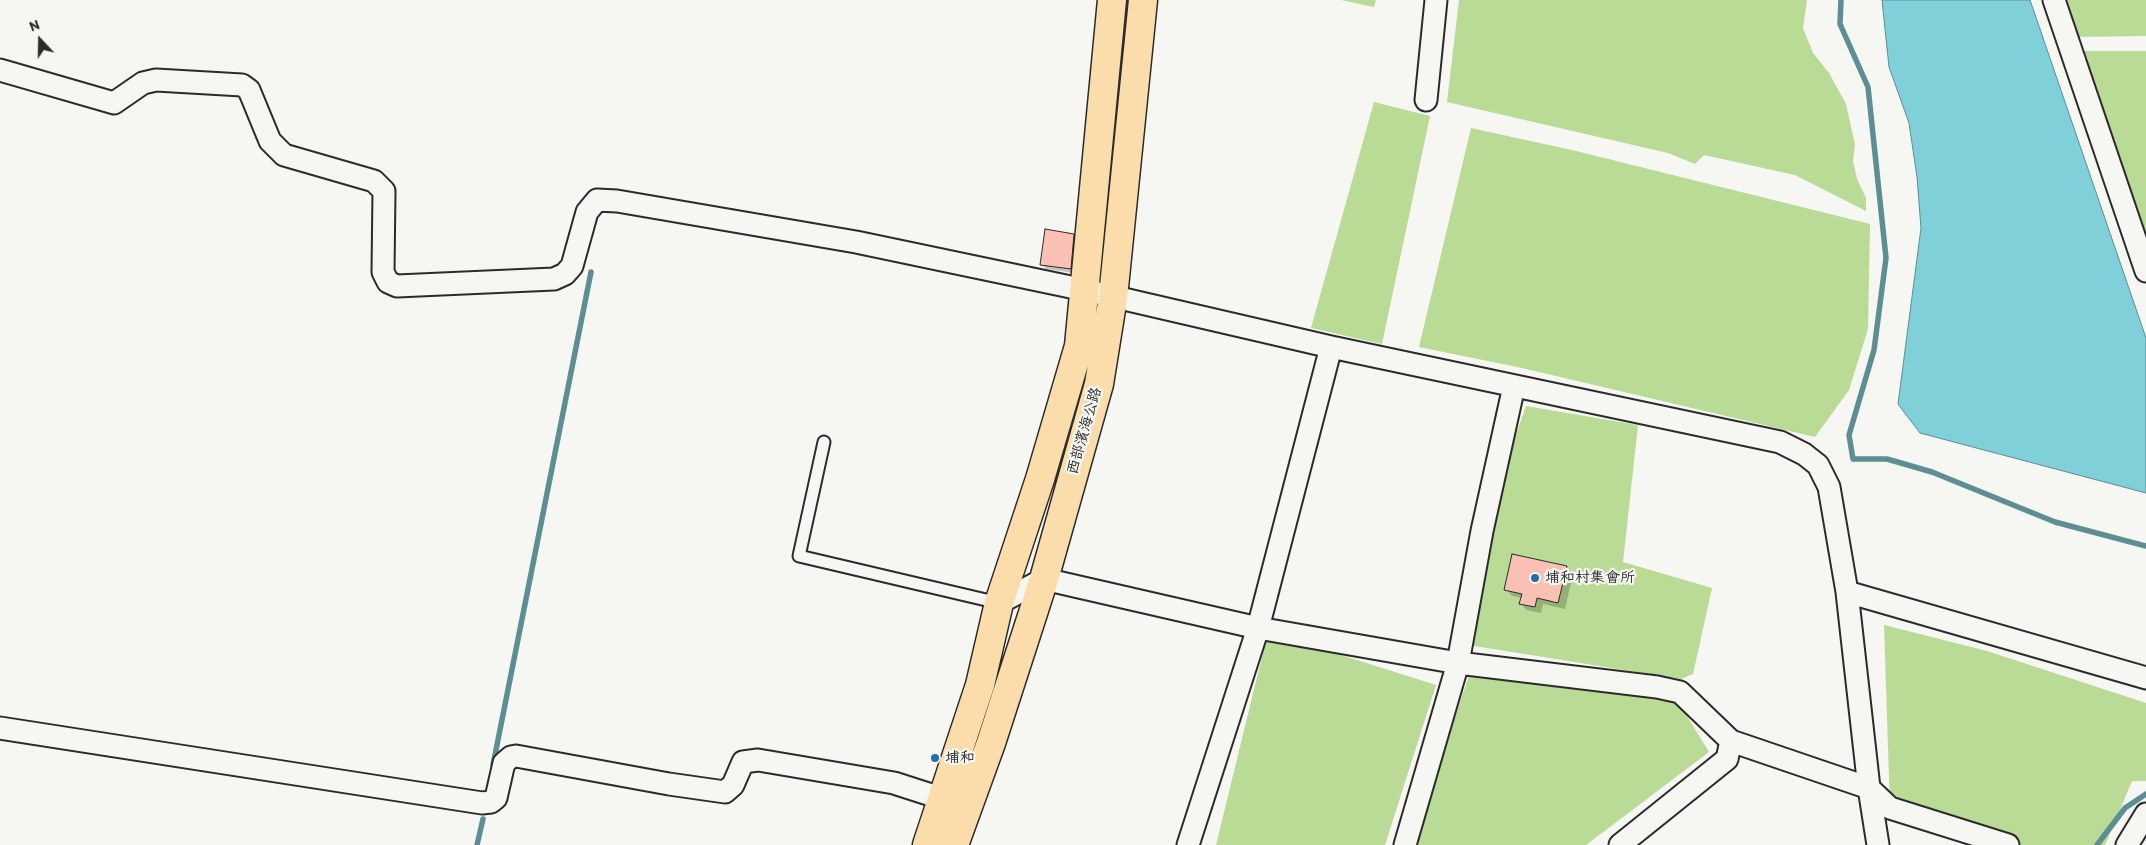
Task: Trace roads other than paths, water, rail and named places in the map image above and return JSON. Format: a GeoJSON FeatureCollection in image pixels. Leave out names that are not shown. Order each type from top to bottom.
{"type":"FeatureCollection","features":[{"type":"Feature","properties":{"kind":"main road","name":"西部濱海公路"},"geometry":{"type":"LineString","coordinates":[[954,845],[955,803],[999,603],[1040,479],[1079,346],[1112,0]]}},
{"type":"Feature","properties":{"kind":"main road","name":"西部濱海公路"},"geometry":{"type":"LineString","coordinates":[[927,845],[992,743],[1044,579],[1099,384],[1114,297],[1143,0]]}},
{"type":"Feature","properties":{"kind":"street"},"geometry":{"type":"LineString","coordinates":[[1426,100],[1436,0]]}},
{"type":"Feature","properties":{"kind":"street"},"geometry":{"type":"LineString","coordinates":[[2054,0],[2146,271]]}},
{"type":"Feature","properties":{"kind":"street"},"geometry":{"type":"LineString","coordinates":[[0,70],[114,103],[143,83],[156,80],[242,85],[249,90],[270,141],[284,155],[374,181],[384,192],[382,272],[388,282],[398,286],[554,279],[565,274],[572,266],[587,212],[597,200],[617,201],[856,242],[1085,290],[1332,347],[1780,442],[1804,454],[1818,465],[1829,487],[1847,592],[1869,788],[1878,845]]}},
{"type":"Feature","properties":{"kind":"street"},"geometry":{"type":"LineString","coordinates":[[1188,845],[1258,628],[1332,347]]}},
{"type":"Feature","properties":{"kind":"street"},"geometry":{"type":"LineString","coordinates":[[1405,845],[1458,663],[1482,531],[1514,386]]}},
{"type":"Feature","properties":{"kind":"street"},"geometry":{"type":"LineString","coordinates":[[999,603],[1044,579],[1258,628],[1458,663],[1656,687],[1680,692],[1731,741],[1869,788],[1890,808],[2008,845]]}},
{"type":"Feature","properties":{"kind":"street"},"geometry":{"type":"LineString","coordinates":[[1847,592],[2146,678]]}},
{"type":"Feature","properties":{"kind":"street"},"geometry":{"type":"LineString","coordinates":[[0,728],[482,803],[491,802],[496,798],[504,763],[516,756],[669,784],[725,792],[733,785],[743,762],[758,760],[894,783],[955,803]]}},
{"type":"Feature","properties":{"kind":"street"},"geometry":{"type":"LineString","coordinates":[[1620,845],[1727,758],[1731,741]]}},
{"type":"Feature","properties":{"kind":"street"},"geometry":{"type":"LineString","coordinates":[[2126,845],[2146,814]]}},
{"type":"Feature","properties":{"kind":"lane"},"geometry":{"type":"LineString","coordinates":[[824,442],[799,556],[999,603]]}},
{"type":"Feature","properties":{"kind":"water"},"geometry":{"type":"Polygon","coordinates":[[[1882,0],[2030,0],[2146,338],[2146,493],[1920,433],[1898,404],[1921,228],[1917,177],[1909,123],[1889,67],[1882,0]]]}},
{"type":"Feature","properties":{"kind":"waterway"},"geometry":{"type":"LineString","coordinates":[[1841,0],[1840,24],[1868,87],[1886,258],[1874,350],[1849,435],[1853,459],[1887,459],[1932,472],[2055,522],[2146,546]]}},
{"type":"Feature","properties":{"kind":"waterway"},"geometry":{"type":"LineString","coordinates":[[493,765],[591,272]]}},
{"type":"Feature","properties":{"kind":"waterway"},"geometry":{"type":"LineString","coordinates":[[2097,845],[2125,808],[2146,794]]}},
{"type":"Feature","properties":{"kind":"waterway"},"geometry":{"type":"LineString","coordinates":[[477,845],[483,819]]}},
{"type":"Feature","properties":{"kind":"place","name":"埔和村集會所"},"geometry":{"type":"Point","coordinates":[1535,578]}},
{"type":"Feature","properties":{"kind":"place","name":"埔和"},"geometry":{"type":"Point","coordinates":[935,758]}}]}
